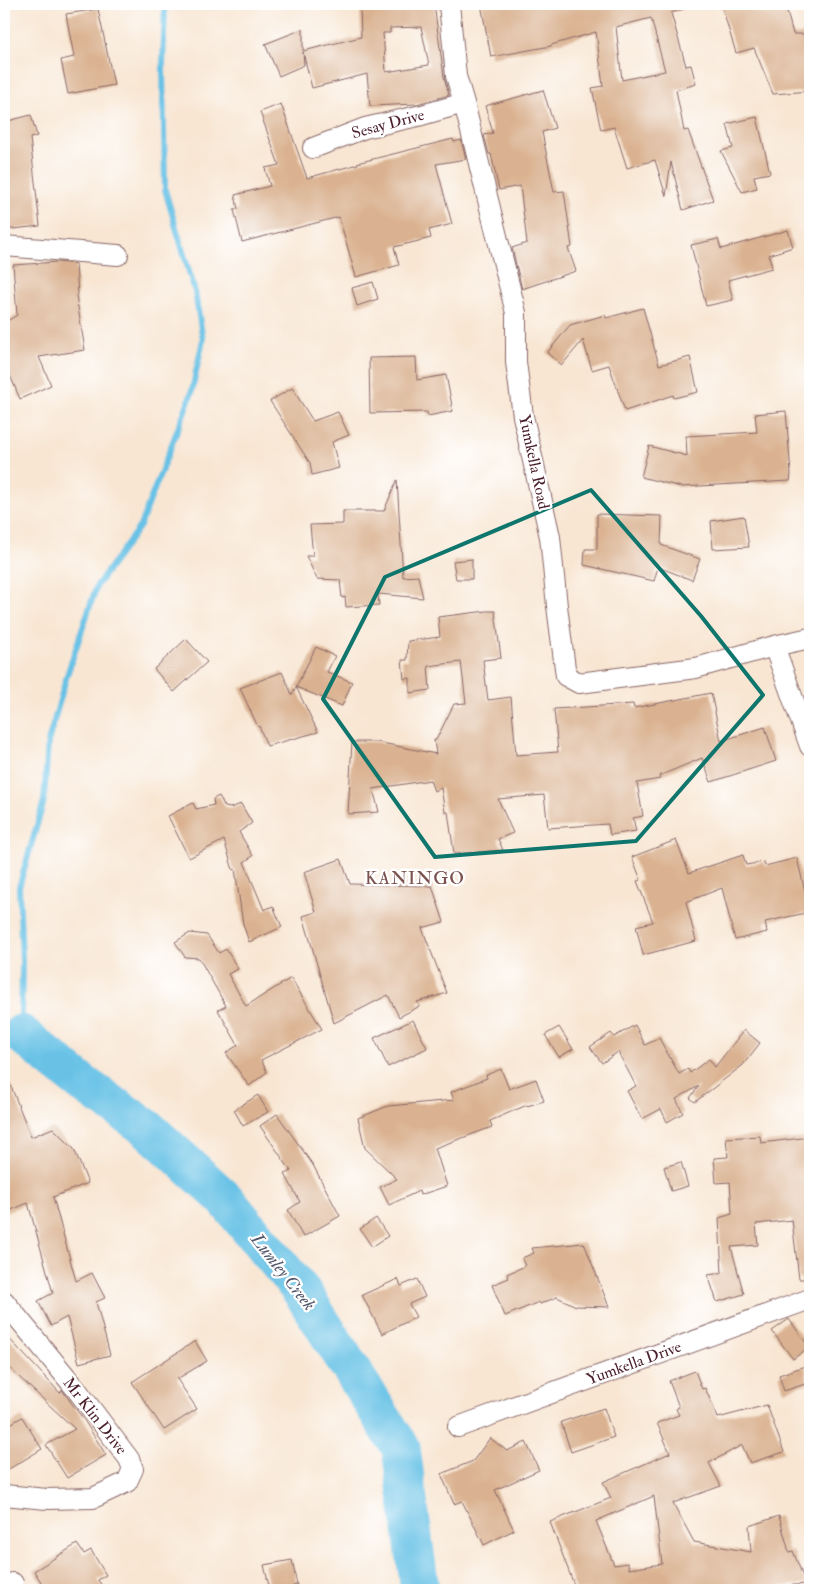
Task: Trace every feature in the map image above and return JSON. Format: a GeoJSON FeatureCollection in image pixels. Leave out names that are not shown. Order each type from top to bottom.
{"type":"FeatureCollection","features":[{"type":"Feature","properties":{"kind":"street","name":"Yumkella Road"},"geometry":{"type":"LineString","coordinates":[[449,4],[456,76],[516,313],[516,362],[522,407],[550,537],[566,676],[579,683],[696,668],[810,638]]}},
{"type":"Feature","properties":{"kind":"street","name":"Sesay Drive"},"geometry":{"type":"LineString","coordinates":[[313,148],[365,128],[464,103]]}},
{"type":"Feature","properties":{"kind":"street"},"geometry":{"type":"LineString","coordinates":[[4,246],[118,255]]}},
{"type":"Feature","properties":{"kind":"street"},"geometry":{"type":"LineString","coordinates":[[774,646],[810,746]]}},
{"type":"Feature","properties":{"kind":"street","name":"Yumkella Drive"},"geometry":{"type":"LineString","coordinates":[[458,1427],[810,1298]]}},
{"type":"Feature","properties":{"kind":"street","name":"Mr Klin Drive"},"geometry":{"type":"LineString","coordinates":[[4,1301],[83,1398],[129,1459],[133,1469],[127,1482],[93,1498],[47,1499],[4,1495]]}},
{"type":"Feature","properties":{"kind":"highlighted area"},"geometry":{"type":"Polygon","coordinates":[[[591,490],[701,616],[763,695],[636,841],[435,857],[323,699],[385,577],[591,490]]]}},
{"type":"Feature","properties":{"kind":"building"},"geometry":{"type":"Polygon","coordinates":[[[360,4],[434,4],[444,77],[449,95],[417,104],[370,106],[367,74],[312,88],[303,52],[304,65],[279,76],[265,44],[303,29],[303,51],[361,37],[360,4]],[[421,27],[390,28],[390,33],[383,33],[386,72],[429,65],[421,27]]]}},
{"type":"Feature","properties":{"kind":"building"},"geometry":{"type":"Polygon","coordinates":[[[481,4],[682,4],[683,9],[671,13],[686,66],[691,65],[696,84],[676,90],[684,131],[688,130],[713,200],[683,210],[671,162],[666,196],[655,160],[627,168],[614,127],[601,130],[592,88],[603,86],[596,32],[551,46],[491,57],[481,4]],[[651,18],[616,27],[622,80],[665,71],[651,18]]]}},
{"type":"Feature","properties":{"kind":"building"},"geometry":{"type":"Polygon","coordinates":[[[721,4],[785,4],[793,34],[810,34],[810,91],[773,94],[754,48],[736,53],[721,4]]]}},
{"type":"Feature","properties":{"kind":"building"},"geometry":{"type":"Polygon","coordinates":[[[98,9],[114,85],[68,94],[61,60],[74,57],[66,14],[98,9]]]}},
{"type":"Feature","properties":{"kind":"building"},"geometry":{"type":"Polygon","coordinates":[[[543,90],[555,128],[542,132],[554,192],[564,191],[572,247],[568,248],[576,271],[522,289],[512,248],[527,243],[520,186],[499,190],[491,154],[489,154],[484,135],[493,133],[485,106],[543,90]]]}},
{"type":"Feature","properties":{"kind":"building"},"geometry":{"type":"Polygon","coordinates":[[[281,104],[307,178],[357,163],[453,139],[454,142],[461,140],[466,159],[436,164],[452,224],[429,230],[431,238],[394,247],[399,265],[356,277],[339,217],[242,242],[234,210],[238,209],[235,195],[270,186],[265,168],[279,165],[260,112],[281,104]]]}},
{"type":"Feature","properties":{"kind":"building"},"geometry":{"type":"Polygon","coordinates":[[[31,115],[37,136],[30,138],[40,226],[4,230],[4,122],[31,115]]]}},
{"type":"Feature","properties":{"kind":"building"},"geometry":{"type":"Polygon","coordinates":[[[757,117],[770,173],[754,176],[757,188],[742,192],[721,151],[733,148],[727,124],[757,117]]]}},
{"type":"Feature","properties":{"kind":"building"},"geometry":{"type":"Polygon","coordinates":[[[788,230],[793,247],[769,255],[772,268],[728,280],[733,300],[706,306],[691,245],[718,239],[721,249],[788,230]]]}},
{"type":"Feature","properties":{"kind":"building"},"geometry":{"type":"Polygon","coordinates":[[[57,262],[76,264],[78,295],[76,295],[85,350],[39,357],[51,385],[20,399],[4,361],[4,323],[17,315],[13,265],[57,262]]]}},
{"type":"Feature","properties":{"kind":"building"},"geometry":{"type":"Polygon","coordinates":[[[373,282],[378,299],[357,306],[352,288],[373,282]]]}},
{"type":"Feature","properties":{"kind":"building"},"geometry":{"type":"Polygon","coordinates":[[[643,308],[659,365],[690,357],[698,392],[674,398],[673,395],[625,411],[609,365],[592,370],[583,340],[562,365],[547,353],[570,325],[605,315],[606,318],[643,308]]]}},
{"type":"Feature","properties":{"kind":"building"},"geometry":{"type":"Polygon","coordinates":[[[416,357],[417,380],[446,375],[453,411],[428,416],[427,412],[370,413],[369,358],[416,357]]]}},
{"type":"Feature","properties":{"kind":"building"},"geometry":{"type":"Polygon","coordinates":[[[292,388],[313,421],[338,412],[349,435],[332,442],[339,468],[312,475],[310,463],[270,401],[292,388]]]}},
{"type":"Feature","properties":{"kind":"building"},"geometry":{"type":"Polygon","coordinates":[[[786,411],[790,481],[681,487],[641,477],[649,446],[687,456],[686,436],[757,432],[755,414],[786,411]]]}},
{"type":"Feature","properties":{"kind":"building"},"geometry":{"type":"Polygon","coordinates":[[[397,480],[403,577],[418,576],[423,598],[378,594],[379,605],[346,607],[345,597],[342,598],[340,580],[317,579],[306,556],[313,556],[310,525],[343,524],[343,511],[384,511],[397,480]]]}},
{"type":"Feature","properties":{"kind":"building"},"geometry":{"type":"Polygon","coordinates":[[[597,514],[662,516],[661,545],[700,559],[692,580],[658,567],[654,581],[584,565],[585,549],[597,549],[597,514]]]}},
{"type":"Feature","properties":{"kind":"building"},"geometry":{"type":"Polygon","coordinates":[[[744,516],[749,547],[713,549],[711,521],[744,516]]]}},
{"type":"Feature","properties":{"kind":"building"},"geometry":{"type":"Polygon","coordinates":[[[472,559],[472,579],[456,579],[453,561],[472,559]]]}},
{"type":"Feature","properties":{"kind":"building"},"geometry":{"type":"Polygon","coordinates":[[[495,611],[501,658],[483,660],[488,700],[511,697],[516,755],[558,752],[554,709],[633,704],[634,708],[711,693],[721,741],[765,727],[776,761],[711,782],[702,758],[659,776],[660,779],[637,783],[643,816],[633,818],[636,831],[610,835],[608,824],[548,828],[544,795],[498,799],[513,833],[498,839],[503,850],[454,854],[448,812],[445,812],[441,788],[434,791],[430,780],[373,789],[379,812],[348,814],[352,742],[377,742],[436,754],[434,740],[436,740],[454,704],[466,703],[461,662],[428,666],[430,690],[410,693],[410,678],[404,679],[402,660],[407,660],[408,641],[440,637],[438,617],[495,611]]]}},
{"type":"Feature","properties":{"kind":"building"},"geometry":{"type":"Polygon","coordinates":[[[186,639],[207,662],[174,692],[154,669],[186,639]]]}},
{"type":"Feature","properties":{"kind":"building"},"geometry":{"type":"Polygon","coordinates":[[[316,647],[335,656],[327,672],[352,682],[342,706],[296,687],[316,647]]]}},
{"type":"Feature","properties":{"kind":"building"},"geometry":{"type":"Polygon","coordinates":[[[282,672],[292,695],[296,687],[318,732],[267,746],[240,688],[282,672]]]}},
{"type":"Feature","properties":{"kind":"building"},"geometry":{"type":"Polygon","coordinates":[[[219,796],[225,807],[230,808],[241,804],[252,823],[239,832],[253,856],[244,862],[264,910],[273,906],[282,927],[249,942],[243,924],[235,869],[233,870],[224,840],[189,858],[168,816],[193,803],[196,809],[214,805],[213,799],[219,796]]]}},
{"type":"Feature","properties":{"kind":"building"},"geometry":{"type":"Polygon","coordinates":[[[676,840],[689,873],[743,855],[746,865],[764,862],[765,866],[797,858],[810,912],[765,922],[767,932],[735,940],[722,888],[686,902],[696,941],[643,955],[636,926],[653,922],[637,881],[641,880],[632,857],[676,840]]]}},
{"type":"Feature","properties":{"kind":"building"},"geometry":{"type":"Polygon","coordinates":[[[341,859],[350,884],[432,886],[444,922],[422,928],[447,993],[417,1002],[420,1006],[399,1017],[388,995],[334,1023],[303,916],[316,912],[304,872],[341,859]]]}},
{"type":"Feature","properties":{"kind":"building"},"geometry":{"type":"Polygon","coordinates":[[[190,933],[207,935],[219,953],[226,949],[238,969],[228,974],[246,1006],[291,978],[322,1029],[261,1060],[267,1072],[249,1086],[226,1053],[238,1045],[218,1010],[226,1006],[199,958],[185,957],[175,942],[190,933]]]}},
{"type":"Feature","properties":{"kind":"building"},"geometry":{"type":"Polygon","coordinates":[[[413,1020],[427,1048],[388,1067],[374,1038],[413,1020]]]}},
{"type":"Feature","properties":{"kind":"building"},"geometry":{"type":"Polygon","coordinates":[[[635,1025],[645,1045],[659,1038],[679,1074],[688,1069],[690,1073],[709,1059],[715,1067],[744,1030],[760,1043],[743,1065],[695,1102],[690,1098],[699,1086],[676,1099],[683,1113],[667,1122],[661,1109],[642,1119],[627,1091],[636,1086],[618,1052],[602,1063],[590,1047],[611,1033],[614,1037],[635,1025]]]}},
{"type":"Feature","properties":{"kind":"building"},"geometry":{"type":"Polygon","coordinates":[[[559,1027],[573,1049],[559,1057],[545,1035],[559,1027]]]}},
{"type":"Feature","properties":{"kind":"building"},"geometry":{"type":"Polygon","coordinates":[[[501,1069],[509,1089],[536,1079],[544,1101],[527,1105],[490,1121],[492,1127],[435,1148],[447,1186],[420,1195],[419,1191],[389,1205],[380,1187],[397,1179],[365,1148],[358,1118],[388,1106],[454,1100],[451,1092],[487,1078],[486,1075],[501,1069]]]}},
{"type":"Feature","properties":{"kind":"building"},"geometry":{"type":"Polygon","coordinates":[[[4,1071],[31,1137],[53,1128],[74,1149],[88,1183],[53,1197],[76,1281],[92,1273],[105,1298],[96,1302],[110,1355],[79,1363],[67,1317],[51,1326],[38,1301],[53,1293],[28,1203],[4,1213],[4,1071]]]}},
{"type":"Feature","properties":{"kind":"building"},"geometry":{"type":"Polygon","coordinates":[[[258,1095],[268,1112],[243,1126],[234,1110],[258,1095]]]}},
{"type":"Feature","properties":{"kind":"building"},"geometry":{"type":"Polygon","coordinates":[[[277,1114],[313,1165],[340,1216],[303,1237],[288,1210],[300,1202],[285,1174],[291,1171],[260,1126],[277,1114]]]}},
{"type":"Feature","properties":{"kind":"building"},"geometry":{"type":"Polygon","coordinates":[[[760,1136],[761,1143],[810,1137],[810,1279],[799,1279],[792,1220],[756,1224],[758,1245],[731,1247],[744,1294],[717,1302],[708,1275],[722,1273],[719,1218],[732,1214],[730,1182],[716,1183],[714,1158],[728,1157],[726,1138],[760,1136]]]}},
{"type":"Feature","properties":{"kind":"building"},"geometry":{"type":"Polygon","coordinates":[[[681,1162],[688,1186],[671,1191],[664,1167],[681,1162]]]}},
{"type":"Feature","properties":{"kind":"building"},"geometry":{"type":"Polygon","coordinates":[[[376,1218],[388,1236],[372,1247],[360,1229],[376,1218]]]}},
{"type":"Feature","properties":{"kind":"building"},"geometry":{"type":"Polygon","coordinates":[[[584,1243],[609,1307],[576,1306],[557,1297],[505,1316],[492,1285],[509,1278],[507,1274],[525,1266],[522,1258],[534,1253],[532,1248],[584,1243]]]}},
{"type":"Feature","properties":{"kind":"building"},"geometry":{"type":"Polygon","coordinates":[[[398,1279],[401,1286],[417,1279],[425,1297],[409,1304],[416,1317],[382,1334],[362,1295],[398,1279]]]}},
{"type":"Feature","properties":{"kind":"building"},"geometry":{"type":"Polygon","coordinates":[[[789,1319],[809,1347],[793,1359],[772,1331],[789,1319]]]}},
{"type":"Feature","properties":{"kind":"building"},"geometry":{"type":"Polygon","coordinates":[[[4,1333],[60,1393],[62,1390],[106,1455],[67,1478],[46,1445],[75,1429],[4,1363],[4,1333]]]}},
{"type":"Feature","properties":{"kind":"building"},"geometry":{"type":"Polygon","coordinates":[[[195,1341],[207,1361],[177,1379],[197,1409],[164,1430],[132,1382],[195,1341]]]}},
{"type":"Feature","properties":{"kind":"building"},"geometry":{"type":"Polygon","coordinates":[[[805,1366],[808,1383],[784,1391],[779,1375],[805,1366]]]}},
{"type":"Feature","properties":{"kind":"building"},"geometry":{"type":"Polygon","coordinates":[[[695,1371],[702,1389],[705,1388],[718,1418],[767,1405],[784,1452],[750,1463],[742,1445],[709,1463],[721,1486],[673,1503],[694,1542],[751,1552],[749,1526],[779,1516],[789,1552],[793,1551],[806,1584],[739,1590],[576,1590],[550,1522],[611,1498],[603,1482],[670,1453],[657,1423],[679,1415],[676,1409],[679,1407],[669,1381],[695,1371]],[[654,1496],[596,1521],[614,1565],[628,1563],[629,1569],[662,1564],[654,1496]]]}},
{"type":"Feature","properties":{"kind":"building"},"geometry":{"type":"Polygon","coordinates":[[[604,1408],[614,1437],[571,1452],[561,1422],[604,1408]]]}},
{"type":"Feature","properties":{"kind":"building"},"geometry":{"type":"Polygon","coordinates":[[[22,1417],[42,1449],[4,1472],[4,1428],[22,1417]]]}},
{"type":"Feature","properties":{"kind":"building"},"geometry":{"type":"Polygon","coordinates":[[[490,1438],[507,1451],[526,1442],[539,1470],[495,1490],[514,1530],[484,1545],[462,1501],[454,1504],[441,1474],[473,1461],[490,1438]]]}},
{"type":"Feature","properties":{"kind":"building"},"geometry":{"type":"Polygon","coordinates":[[[77,1544],[84,1554],[91,1550],[106,1575],[98,1580],[105,1590],[46,1590],[34,1571],[77,1544]]]}},
{"type":"Feature","properties":{"kind":"building"},"geometry":{"type":"Polygon","coordinates":[[[292,1560],[297,1585],[293,1586],[294,1590],[270,1590],[264,1565],[292,1560]]]}},
{"type":"Feature","properties":{"kind":"waterway"},"geometry":{"type":"LineString","coordinates":[[21,1034],[22,961],[19,887],[44,801],[48,742],[67,675],[97,585],[140,526],[191,395],[203,340],[195,292],[165,190],[163,66],[165,4]]}},
{"type":"Feature","properties":{"kind":"waterway","name":"Lumley Creek"},"geometry":{"type":"LineString","coordinates":[[21,1034],[83,1084],[147,1128],[224,1198],[302,1292],[401,1448],[420,1590]]}},
{"type":"Feature","properties":{"kind":"district","name":"KANINGO"},"geometry":{"type":"Point","coordinates":[415,878]}}]}
